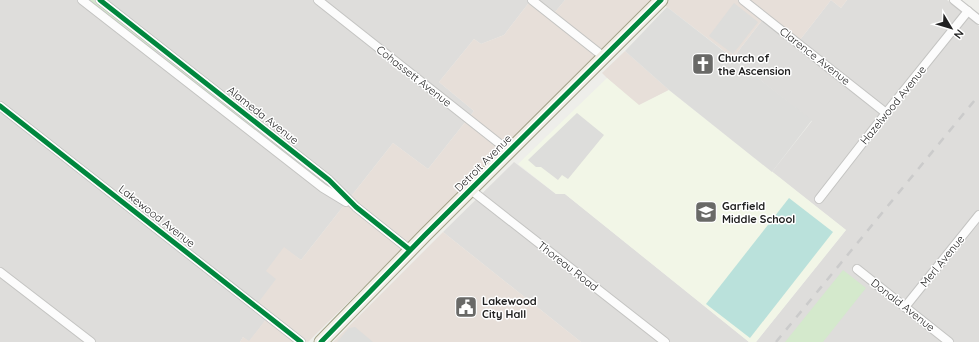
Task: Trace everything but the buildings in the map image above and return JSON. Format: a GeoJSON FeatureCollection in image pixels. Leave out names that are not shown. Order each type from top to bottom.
{"type":"FeatureCollection","features":[{"type":"Feature","properties":{"kind":"main road","name":"Detroit Avenue"},"geometry":{"type":"LineString","coordinates":[[320,342],[410,250],[661,0]]}},
{"type":"Feature","properties":{"kind":"street","name":"Alameda Avenue"},"geometry":{"type":"LineString","coordinates":[[82,0],[323,188],[356,207]]}},
{"type":"Feature","properties":{"kind":"street","name":"Alameda Avenue"},"geometry":{"type":"LineString","coordinates":[[100,0],[329,180],[356,207],[410,250]]}},
{"type":"Feature","properties":{"kind":"street","name":"Cohassett Avenue"},"geometry":{"type":"LineString","coordinates":[[318,0],[509,151]]}},
{"type":"Feature","properties":{"kind":"street"},"geometry":{"type":"LineString","coordinates":[[532,0],[604,57]]}},
{"type":"Feature","properties":{"kind":"street","name":"Clarence Avenue"},"geometry":{"type":"LineString","coordinates":[[743,0],[886,113]]}},
{"type":"Feature","properties":{"kind":"street"},"geometry":{"type":"LineString","coordinates":[[954,0],[979,20]]}},
{"type":"Feature","properties":{"kind":"street","name":"Hazelwood Avenue"},"geometry":{"type":"LineString","coordinates":[[819,199],[968,11]]}},
{"type":"Feature","properties":{"kind":"street"},"geometry":{"type":"LineString","coordinates":[[157,59],[164,50]]}},
{"type":"Feature","properties":{"kind":"street","name":"Lakewood Avenue"},"geometry":{"type":"LineString","coordinates":[[0,106],[301,342]]}},
{"type":"Feature","properties":{"kind":"street","name":"Thoreau Road"},"geometry":{"type":"LineString","coordinates":[[471,190],[665,342]]}},
{"type":"Feature","properties":{"kind":"street","name":"Merl Avenue"},"geometry":{"type":"LineString","coordinates":[[905,307],[979,215]]}},
{"type":"Feature","properties":{"kind":"street","name":"Donald Avenue"},"geometry":{"type":"LineString","coordinates":[[857,269],[948,342]]}},
{"type":"Feature","properties":{"kind":"street"},"geometry":{"type":"LineString","coordinates":[[0,272],[91,342]]}},
{"type":"Feature","properties":{"kind":"shaded area"},"geometry":{"type":"Polygon","coordinates":[[[0,0],[531,0],[504,35],[481,44],[474,39],[439,82],[474,111],[428,169],[393,143],[301,260],[284,248],[271,313],[249,342],[243,337],[240,342],[0,342],[0,0]]]}},
{"type":"Feature","properties":{"kind":"shaded area"},"geometry":{"type":"Polygon","coordinates":[[[531,0],[539,0],[555,12],[565,0],[651,0],[308,342],[240,342],[243,337],[249,341],[271,313],[258,303],[276,279],[266,271],[284,247],[301,260],[393,143],[428,169],[474,111],[439,82],[474,39],[481,44],[504,35],[531,0]]]}},
{"type":"Feature","properties":{"kind":"shaded area"},"geometry":{"type":"Polygon","coordinates":[[[539,0],[565,0],[555,12],[539,0]]]}},
{"type":"Feature","properties":{"kind":"shaded area"},"geometry":{"type":"Polygon","coordinates":[[[658,0],[831,0],[796,45],[763,19],[733,58],[658,0]]]}},
{"type":"Feature","properties":{"kind":"shaded area"},"geometry":{"type":"Polygon","coordinates":[[[831,0],[841,8],[847,0],[947,0],[979,26],[979,342],[756,342],[846,230],[772,172],[812,121],[733,58],[763,19],[796,45],[831,0]]]}},
{"type":"Feature","properties":{"kind":"shaded area"},"geometry":{"type":"Polygon","coordinates":[[[831,0],[847,0],[841,8],[831,0]]]}},
{"type":"Feature","properties":{"kind":"shaded area"},"geometry":{"type":"Polygon","coordinates":[[[734,3],[758,22],[733,54],[709,36],[734,3]]]}},
{"type":"Feature","properties":{"kind":"shaded area"},"geometry":{"type":"Polygon","coordinates":[[[667,7],[812,120],[772,172],[669,90],[625,51],[667,7]]]}},
{"type":"Feature","properties":{"kind":"shaded area"},"geometry":{"type":"Polygon","coordinates":[[[625,51],[669,90],[639,106],[607,78],[602,73],[625,51]]]}},
{"type":"Feature","properties":{"kind":"shaded area","name":"Garfield Middle School"},"geometry":{"type":"Polygon","coordinates":[[[607,78],[639,105],[669,90],[846,230],[756,342],[749,342],[565,194],[556,194],[518,164],[607,78]]]}},
{"type":"Feature","properties":{"kind":"shaded area"},"geometry":{"type":"Polygon","coordinates":[[[577,113],[604,135],[568,179],[562,175],[558,180],[541,167],[536,167],[528,160],[577,113]]]}},
{"type":"Feature","properties":{"kind":"shaded area"},"geometry":{"type":"Polygon","coordinates":[[[514,162],[556,194],[565,194],[749,342],[581,342],[443,232],[514,162]]]}},
{"type":"Feature","properties":{"kind":"shaded area"},"geometry":{"type":"Polygon","coordinates":[[[789,198],[833,232],[750,338],[706,304],[789,198]]]}},
{"type":"Feature","properties":{"kind":"shaded area"},"geometry":{"type":"Polygon","coordinates":[[[443,232],[581,342],[333,342],[443,232]]]}},
{"type":"Feature","properties":{"kind":"shaded area"},"geometry":{"type":"Polygon","coordinates":[[[355,327],[373,342],[337,342],[349,328],[355,327]]]}},
{"type":"Feature","properties":{"kind":"green space"},"geometry":{"type":"Polygon","coordinates":[[[87,0],[93,0],[157,50],[155,53],[87,0]]]}},
{"type":"Feature","properties":{"kind":"green space"},"geometry":{"type":"Polygon","coordinates":[[[165,57],[326,182],[324,185],[163,60],[165,57]]]}},
{"type":"Feature","properties":{"kind":"green space"},"geometry":{"type":"Polygon","coordinates":[[[843,270],[866,288],[823,342],[785,342],[843,270]]]}},
{"type":"Feature","properties":{"kind":"railway"},"geometry":{"type":"LineString","coordinates":[[776,342],[979,95]]}},
{"type":"Feature","properties":{"kind":"cycle path"},"geometry":{"type":"LineString","coordinates":[[100,0],[329,180],[356,207],[410,250]]}},
{"type":"Feature","properties":{"kind":"cycle path"},"geometry":{"type":"LineString","coordinates":[[321,342],[425,235],[661,0]]}},
{"type":"Feature","properties":{"kind":"cycle path"},"geometry":{"type":"LineString","coordinates":[[0,106],[301,342]]}},
{"type":"Feature","properties":{"kind":"place","name":"Church of the Ascension"},"geometry":{"type":"Point","coordinates":[703,64]}},
{"type":"Feature","properties":{"kind":"place","name":"Garfield Middle School"},"geometry":{"type":"Point","coordinates":[706,212]}},
{"type":"Feature","properties":{"kind":"place","name":"Lakewood City Hall"},"geometry":{"type":"Point","coordinates":[466,307]}}]}
